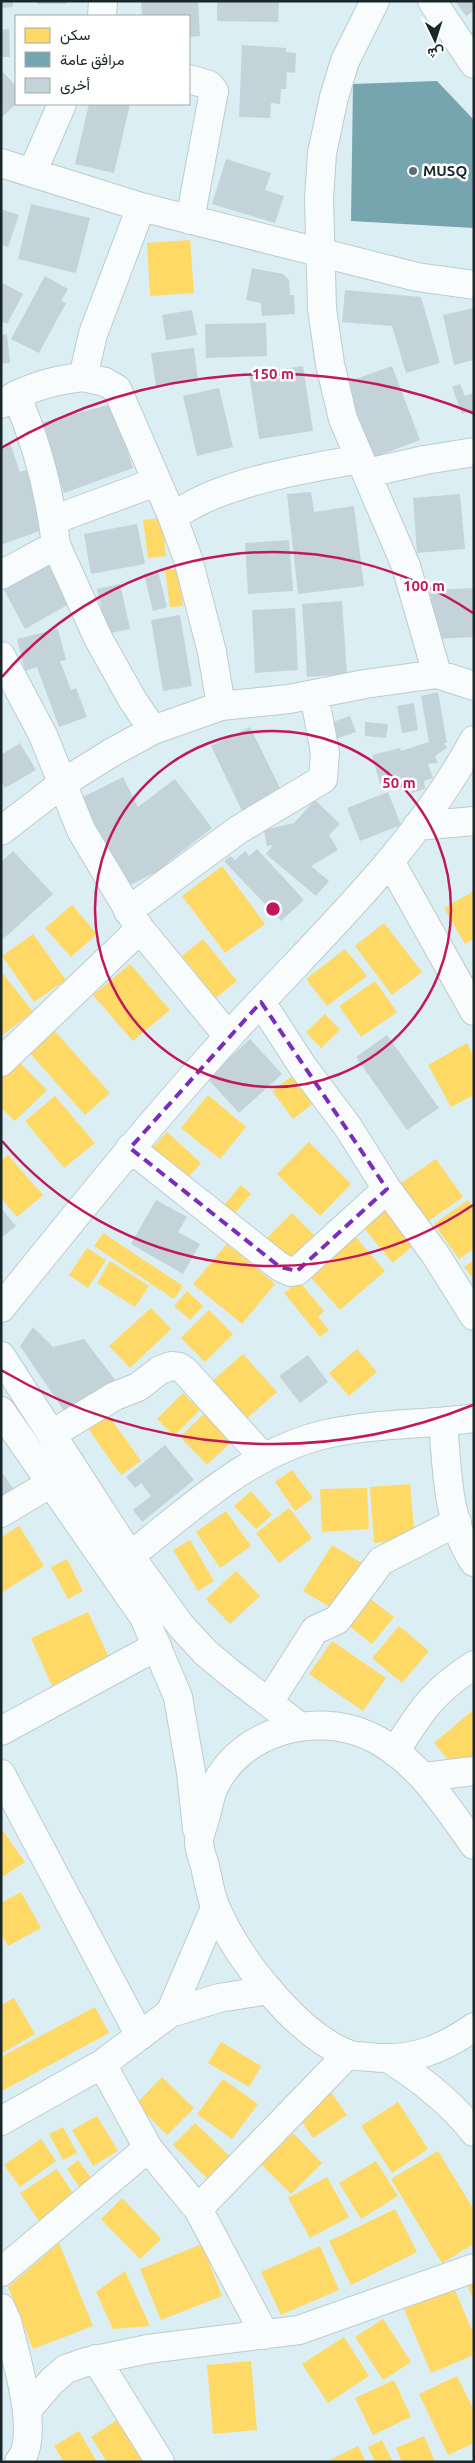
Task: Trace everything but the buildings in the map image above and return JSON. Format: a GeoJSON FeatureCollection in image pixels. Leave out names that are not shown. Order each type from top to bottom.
{"type":"FeatureCollection","features":[{"type":"Feature","properties":{"kind":"street"},"geometry":{"type":"LineString","coordinates":[[102,15],[103,1]]}},
{"type":"Feature","properties":{"kind":"street"},"geometry":{"type":"LineString","coordinates":[[375,1],[345,61],[334,97],[322,153],[318,199],[322,309],[330,364],[344,419],[406,566],[436,674]]}},
{"type":"Feature","properties":{"kind":"street"},"geometry":{"type":"LineString","coordinates":[[432,1],[466,35],[474,64]]}},
{"type":"Feature","properties":{"kind":"street"},"geometry":{"type":"LineString","coordinates":[[190,79],[209,85],[214,91],[190,220]]}},
{"type":"Feature","properties":{"kind":"street"},"geometry":{"type":"LineString","coordinates":[[32,173],[62,105]]}},
{"type":"Feature","properties":{"kind":"street"},"geometry":{"type":"LineString","coordinates":[[1,163],[141,208],[417,277],[474,285]]}},
{"type":"Feature","properties":{"kind":"street"},"geometry":{"type":"LineString","coordinates":[[82,377],[93,334],[141,208]]}},
{"type":"Feature","properties":{"kind":"street"},"geometry":{"type":"LineString","coordinates":[[153,730],[132,699],[98,638],[54,532],[42,469],[30,427],[9,399],[53,382],[82,377],[104,382],[117,389],[172,516],[188,559],[212,652],[221,706]]}},
{"type":"Feature","properties":{"kind":"street"},"geometry":{"type":"LineString","coordinates":[[172,516],[212,495],[241,485],[293,472],[416,461],[474,452]]}},
{"type":"Feature","properties":{"kind":"street"},"geometry":{"type":"LineString","coordinates":[[1,575],[54,532],[156,482]]}},
{"type":"Feature","properties":{"kind":"street"},"geometry":{"type":"LineString","coordinates":[[1,656],[43,735],[81,830],[134,920],[228,1036]]}},
{"type":"Feature","properties":{"kind":"street"},"geometry":{"type":"LineString","coordinates":[[1,831],[63,783],[153,730],[221,706],[314,694],[365,684],[436,674],[474,686]]}},
{"type":"Feature","properties":{"kind":"street"},"geometry":{"type":"LineString","coordinates":[[1,1062],[134,920],[238,830],[323,779],[324,753],[314,694]]}},
{"type":"Feature","properties":{"kind":"street"},"geometry":{"type":"LineString","coordinates":[[1,1308],[130,1148],[228,1036],[390,861],[458,771],[474,740]]}},
{"type":"Feature","properties":{"kind":"street"},"geometry":{"type":"LineString","coordinates":[[417,826],[474,821]]}},
{"type":"Feature","properties":{"kind":"street"},"geometry":{"type":"LineString","coordinates":[[390,861],[474,1011]]}},
{"type":"Feature","properties":{"kind":"street"},"geometry":{"type":"LineString","coordinates":[[261,1002],[303,1067],[348,1127],[387,1189],[435,1254],[474,1316]]}},
{"type":"Feature","properties":{"kind":"street"},"geometry":{"type":"LineString","coordinates":[[130,1148],[280,1267],[291,1272],[297,1271],[387,1189]]}},
{"type":"Feature","properties":{"kind":"street"},"geometry":{"type":"LineString","coordinates":[[1,1356],[130,1556],[180,1626],[212,1658],[299,1726]]}},
{"type":"Feature","properties":{"kind":"street"},"geometry":{"type":"LineString","coordinates":[[52,1434],[115,1396],[138,1387],[160,1370],[171,1366],[179,1367],[185,1371],[263,1457]]}},
{"type":"Feature","properties":{"kind":"street"},"geometry":{"type":"LineString","coordinates":[[1,1411],[144,1617],[178,1697],[192,1772],[199,1842],[216,1908],[241,1952],[269,1990],[294,2018],[323,2040],[348,2054],[391,2060],[419,2056],[453,2042],[474,2026]]}},
{"type":"Feature","properties":{"kind":"street"},"geometry":{"type":"LineString","coordinates":[[130,1556],[232,1476],[263,1457],[325,1434],[474,1418]]}},
{"type":"Feature","properties":{"kind":"street"},"geometry":{"type":"LineString","coordinates":[[443,1422],[449,1485],[457,1522],[463,1545],[474,1562]]}},
{"type":"Feature","properties":{"kind":"street"},"geometry":{"type":"LineString","coordinates":[[1,1514],[51,1483]]}},
{"type":"Feature","properties":{"kind":"street"},"geometry":{"type":"LineString","coordinates":[[268,1702],[314,1630],[337,1620],[381,1562],[457,1522]]}},
{"type":"Feature","properties":{"kind":"street"},"geometry":{"type":"LineString","coordinates":[[1,1730],[157,1646]]}},
{"type":"Feature","properties":{"kind":"street"},"geometry":{"type":"LineString","coordinates":[[395,1752],[426,1704],[442,1687],[474,1665]]}},
{"type":"Feature","properties":{"kind":"street"},"geometry":{"type":"LineString","coordinates":[[199,1842],[215,1784],[235,1758],[264,1736],[299,1726],[335,1726],[367,1735],[395,1752],[424,1777],[474,1845]]}},
{"type":"Feature","properties":{"kind":"street"},"geometry":{"type":"LineString","coordinates":[[424,1777],[474,1772]]}},
{"type":"Feature","properties":{"kind":"street"},"geometry":{"type":"LineString","coordinates":[[1,1774],[140,2036]]}},
{"type":"Feature","properties":{"kind":"street"},"geometry":{"type":"LineString","coordinates":[[170,2012],[216,1908]]}},
{"type":"Feature","properties":{"kind":"street"},"geometry":{"type":"LineString","coordinates":[[1,2121],[102,2064],[170,2012],[219,1998],[269,1990]]}},
{"type":"Feature","properties":{"kind":"street"},"geometry":{"type":"LineString","coordinates":[[198,2209],[348,2054]]}},
{"type":"Feature","properties":{"kind":"street"},"geometry":{"type":"LineString","coordinates":[[391,2060],[416,2076],[447,2101],[474,2132]]}},
{"type":"Feature","properties":{"kind":"street"},"geometry":{"type":"LineString","coordinates":[[102,2064],[148,2148],[198,2209],[265,2335]]}},
{"type":"Feature","properties":{"kind":"street"},"geometry":{"type":"LineString","coordinates":[[1,2272],[148,2148]]}},
{"type":"Feature","properties":{"kind":"street"},"geometry":{"type":"LineString","coordinates":[[28,2409],[52,2381],[66,2369],[96,2359],[148,2349],[299,2330],[474,2268]]}},
{"type":"Feature","properties":{"kind":"street"},"geometry":{"type":"LineString","coordinates":[[3,2318],[28,2409],[28,2436],[19,2462]]}},
{"type":"Feature","properties":{"kind":"street"},"geometry":{"type":"LineString","coordinates":[[96,2359],[160,2462]]}},
{"type":"Feature","properties":{"kind":"highlighted area"},"geometry":{"type":"Polygon","coordinates":[[[261,1002],[387,1189],[297,1271],[280,1267],[130,1148],[261,1002]]]}},
{"type":"Feature","properties":{"kind":"place","name":"MUSQ"},"geometry":{"type":"Point","coordinates":[413,171]}}]}
